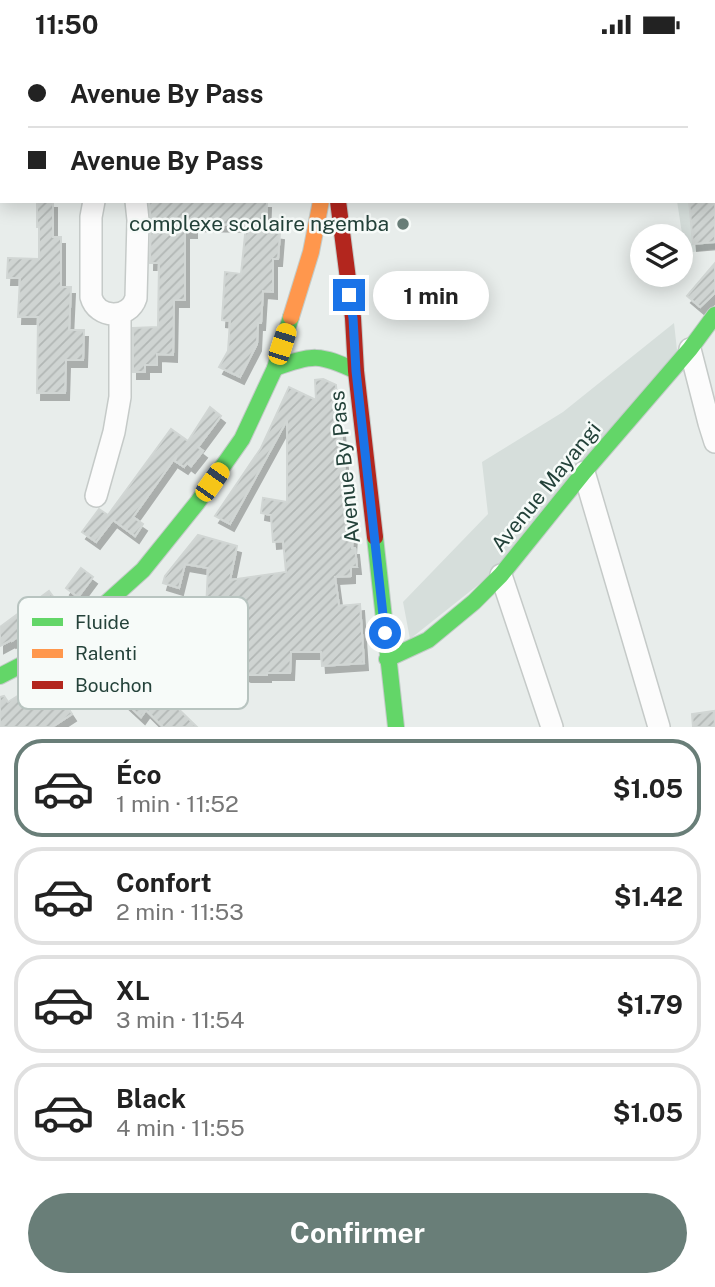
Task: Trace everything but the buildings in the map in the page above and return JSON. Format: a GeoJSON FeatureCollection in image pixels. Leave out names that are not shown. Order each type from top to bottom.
{"type":"FeatureCollection","features":[{"type":"Feature","properties":{"kind":"main road"},"geometry":{"type":"LineString","coordinates":[[114,597],[143,571],[197,503],[242,439],[275,368],[312,252],[321,203]]}},
{"type":"Feature","properties":{"kind":"main road","name":"Avenue By Pass"},"geometry":{"type":"LineString","coordinates":[[338,203],[353,318],[356,371],[387,659],[397,727]]}},
{"type":"Feature","properties":{"kind":"main road","name":"Avenue Mayangi"},"geometry":{"type":"LineString","coordinates":[[387,659],[428,639],[474,602],[501,575],[584,472],[690,349],[715,315]]}},
{"type":"Feature","properties":{"kind":"main road"},"geometry":{"type":"LineString","coordinates":[[275,368],[305,356],[317,356],[356,371]]}},
{"type":"Feature","properties":{"kind":"main road"},"geometry":{"type":"LineString","coordinates":[[0,676],[18,667]]}},
{"type":"Feature","properties":{"kind":"street"},"geometry":{"type":"LineString","coordinates":[[94,203],[91,218],[91,297],[97,309],[115,314],[130,310],[136,298],[136,203]]}},
{"type":"Feature","properties":{"kind":"street"},"geometry":{"type":"LineString","coordinates":[[110,387],[115,314]]}},
{"type":"Feature","properties":{"kind":"street"},"geometry":{"type":"LineString","coordinates":[[96,496],[114,432],[120,397],[115,314]]}},
{"type":"Feature","properties":{"kind":"street"},"geometry":{"type":"LineString","coordinates":[[690,349],[715,442]]}},
{"type":"Feature","properties":{"kind":"street"},"geometry":{"type":"LineString","coordinates":[[584,472],[659,727]]}},
{"type":"Feature","properties":{"kind":"street"},"geometry":{"type":"LineString","coordinates":[[501,575],[552,727]]}},
{"type":"Feature","properties":{"kind":"shaded area"},"geometry":{"type":"Polygon","coordinates":[[[677,203],[715,203],[715,249],[693,252],[693,224],[681,224],[677,203]]]}},
{"type":"Feature","properties":{"kind":"shaded area"},"geometry":{"type":"Polygon","coordinates":[[[674,323],[677,350],[497,570],[410,639],[403,602],[488,514],[482,462],[563,412],[674,323]]]}},
{"type":"Feature","properties":{"kind":"traffic: fast"},"geometry":{"type":"LineString","coordinates":[[387,659],[428,640],[474,602],[501,575],[584,472],[690,349],[715,315]]}},
{"type":"Feature","properties":{"kind":"traffic: fast"},"geometry":{"type":"LineString","coordinates":[[113,597],[143,570],[197,503],[242,439],[275,368],[291,317]]}},
{"type":"Feature","properties":{"kind":"traffic: fast"},"geometry":{"type":"LineString","coordinates":[[275,368],[316,358],[334,361],[356,371]]}},
{"type":"Feature","properties":{"kind":"traffic: fast"},"geometry":{"type":"LineString","coordinates":[[375,537],[396,727]]}},
{"type":"Feature","properties":{"kind":"traffic: fast"},"geometry":{"type":"LineString","coordinates":[[0,676],[18,667]]}},
{"type":"Feature","properties":{"kind":"traffic: slow"},"geometry":{"type":"LineString","coordinates":[[291,317],[311,252],[321,203]]}},
{"type":"Feature","properties":{"kind":"traffic: jam"},"geometry":{"type":"LineString","coordinates":[[338,203],[375,537]]}},
{"type":"Feature","properties":{"kind":"place","name":"complexe scolaire ngemba"},"geometry":{"type":"Point","coordinates":[403,224]}},
{"type":"Feature","properties":{"kind":"route"},"geometry":{"type":"LineString","coordinates":[[349,295],[385,633]]}}]}
